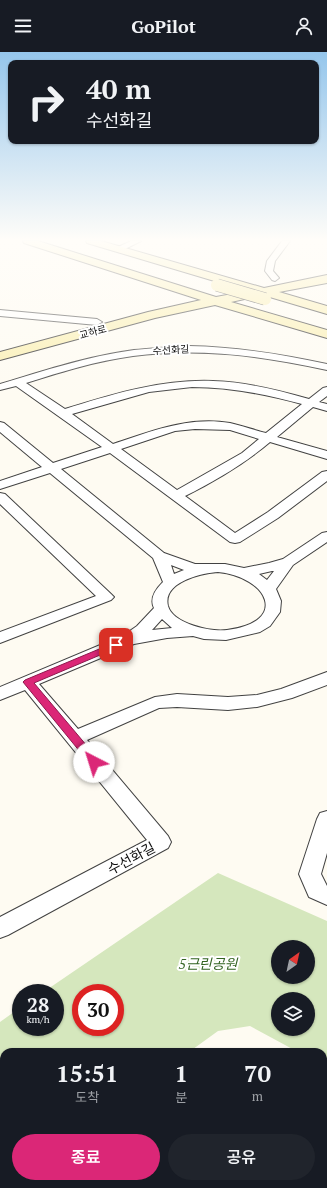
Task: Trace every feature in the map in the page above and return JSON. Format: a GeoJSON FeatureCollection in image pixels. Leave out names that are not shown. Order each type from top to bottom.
{"type":"FeatureCollection","features":[{"type":"Feature","properties":{"kind":"main road"},"geometry":{"type":"LineString","coordinates":[[153,312],[167,300],[171,294]]}},
{"type":"Feature","properties":{"kind":"main road"},"geometry":{"type":"LineString","coordinates":[[200,294],[249,302],[327,326]]}},
{"type":"Feature","properties":{"kind":"main road"},"geometry":{"type":"LineString","coordinates":[[201,294],[265,316],[327,334]]}},
{"type":"Feature","properties":{"kind":"main road","name":"교하로"},"geometry":{"type":"LineString","coordinates":[[0,356],[207,296],[243,294]]}},
{"type":"Feature","properties":{"kind":"main road"},"geometry":{"type":"LineString","coordinates":[[265,294],[327,316]]}},
{"type":"Feature","properties":{"kind":"main road"},"geometry":{"type":"LineString","coordinates":[[266,294],[327,310]]}},
{"type":"Feature","properties":{"kind":"main road"},"geometry":{"type":"LineString","coordinates":[[303,294],[314,306]]}},
{"type":"Feature","properties":{"kind":"main road"},"geometry":{"type":"LineString","coordinates":[[153,312],[226,312],[265,316]]}},
{"type":"Feature","properties":{"kind":"main road","name":"교하로"},"geometry":{"type":"LineString","coordinates":[[0,348],[97,322],[153,312]]}},
{"type":"Feature","properties":{"kind":"street"},"geometry":{"type":"LineString","coordinates":[[0,313],[97,322]]}},
{"type":"Feature","properties":{"kind":"street","name":"수선화길"},"geometry":{"type":"LineString","coordinates":[[0,387],[105,358],[141,352],[229,350],[254,352],[280,356],[327,367]]}},
{"type":"Feature","properties":{"kind":"street"},"geometry":{"type":"LineString","coordinates":[[18,382],[63,413],[235,539],[273,515],[327,475]]}},
{"type":"Feature","properties":{"kind":"street"},"geometry":{"type":"LineString","coordinates":[[63,413],[140,390],[187,383],[240,386],[327,408]]}},
{"type":"Feature","properties":{"kind":"street"},"geometry":{"type":"LineString","coordinates":[[176,496],[228,468],[327,390]]}},
{"type":"Feature","properties":{"kind":"street"},"geometry":{"type":"LineString","coordinates":[[0,485],[173,428],[196,424],[218,425],[327,455]]}},
{"type":"Feature","properties":{"kind":"street"},"geometry":{"type":"LineString","coordinates":[[0,426],[159,556],[199,569]]}},
{"type":"Feature","properties":{"kind":"street"},"geometry":{"type":"LineString","coordinates":[[0,497],[106,597],[0,638]]}},
{"type":"Feature","properties":{"kind":"street"},"geometry":{"type":"LineString","coordinates":[[242,573],[288,562],[327,536]]}},
{"type":"Feature","properties":{"kind":"street"},"geometry":{"type":"LineString","coordinates":[[159,556],[170,581]]}},
{"type":"Feature","properties":{"kind":"street"},"geometry":{"type":"LineString","coordinates":[[268,589],[288,562]]}},
{"type":"Feature","properties":{"kind":"street"},"geometry":{"type":"LineString","coordinates":[[218,568],[242,573],[252,576],[265,585],[273,596],[274,608],[268,619],[256,628],[240,634],[222,636],[203,635],[191,632],[172,622],[162,609],[160,601],[162,590],[170,581],[182,574],[199,569],[218,568]]}},
{"type":"Feature","properties":{"kind":"street"},"geometry":{"type":"LineString","coordinates":[[0,694],[130,639],[143,630],[162,609]]}},
{"type":"Feature","properties":{"kind":"street"},"geometry":{"type":"LineString","coordinates":[[130,639],[167,633],[191,632]]}},
{"type":"Feature","properties":{"kind":"street"},"geometry":{"type":"LineString","coordinates":[[75,738],[155,703],[169,700],[184,700],[213,704],[261,700],[305,688],[327,678]]}},
{"type":"Feature","properties":{"kind":"street","name":"수선화길"},"geometry":{"type":"LineString","coordinates":[[1,926],[161,842],[28,682]]}},
{"type":"Feature","properties":{"kind":"street"},"geometry":{"type":"LineString","coordinates":[[327,819],[310,874],[317,891],[327,896]]}},
{"type":"Feature","properties":{"kind":"green space","name":"5근린공원"},"geometry":{"type":"Polygon","coordinates":[[[218,873],[327,921],[327,1048],[291,1048],[250,1026],[218,1031],[195,1048],[0,1048],[0,1022],[12,1013],[12,1036],[64,1036],[64,984],[55,984],[218,873]]]}},
{"type":"Feature","properties":{"kind":"route"},"geometry":{"type":"LineString","coordinates":[[94,762],[28,682],[116,645]]}}]}
